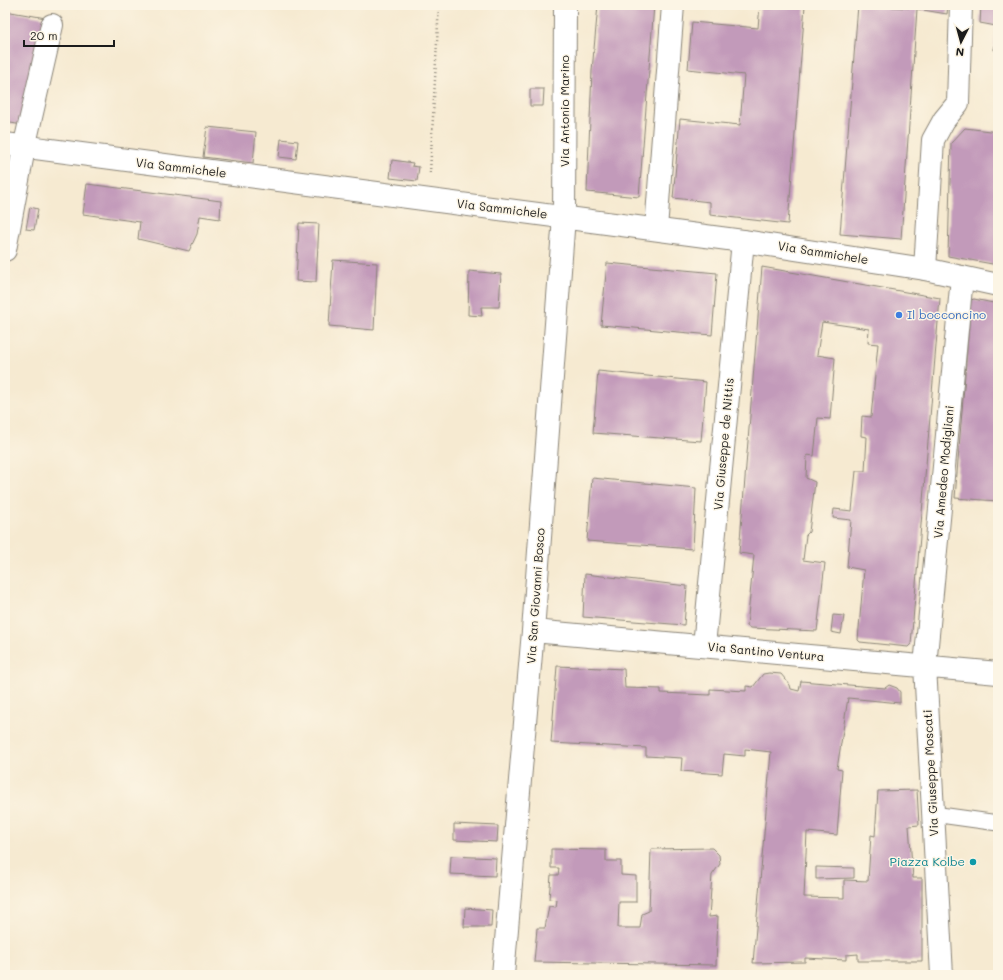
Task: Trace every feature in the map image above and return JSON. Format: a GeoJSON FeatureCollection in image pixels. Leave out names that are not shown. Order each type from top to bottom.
{"type":"FeatureCollection","features":[{"type":"Feature","properties":{"kind":"street","name":"Via Antonio Marino"},"geometry":{"type":"LineString","coordinates":[[564,217],[565,5]]}},
{"type":"Feature","properties":{"kind":"street"},"geometry":{"type":"LineString","coordinates":[[656,229],[673,5]]}},
{"type":"Feature","properties":{"kind":"street"},"geometry":{"type":"LineString","coordinates":[[925,270],[933,140],[944,120],[958,103],[961,5]]}},
{"type":"Feature","properties":{"kind":"street"},"geometry":{"type":"LineString","coordinates":[[5,250],[14,146],[52,25]]}},
{"type":"Feature","properties":{"kind":"street","name":"Via Sammichele"},"geometry":{"type":"LineString","coordinates":[[14,146],[743,241],[925,270],[998,285]]}},
{"type":"Feature","properties":{"kind":"street","name":"Via San Giovanni Bosco"},"geometry":{"type":"LineString","coordinates":[[503,975],[533,631],[564,217]]}},
{"type":"Feature","properties":{"kind":"street","name":"Via Giuseppe de Nittis"},"geometry":{"type":"LineString","coordinates":[[704,646],[743,241]]}},
{"type":"Feature","properties":{"kind":"street","name":"Via Amedeo Modigliani"},"geometry":{"type":"LineString","coordinates":[[925,666],[962,277]]}},
{"type":"Feature","properties":{"kind":"street","name":"Via Santino Ventura"},"geometry":{"type":"LineString","coordinates":[[533,631],[998,673]]}},
{"type":"Feature","properties":{"kind":"street","name":"Via Giuseppe Moscati"},"geometry":{"type":"LineString","coordinates":[[925,666],[942,975]]}},
{"type":"Feature","properties":{"kind":"lane"},"geometry":{"type":"LineString","coordinates":[[933,814],[998,823]]}},
{"type":"Feature","properties":{"kind":"path"},"geometry":{"type":"LineString","coordinates":[[428,200],[439,5]]}},
{"type":"Feature","properties":{"kind":"building"},"geometry":{"type":"Polygon","coordinates":[[[598,5],[654,5],[639,197],[587,192],[592,71],[598,5]]]}},
{"type":"Feature","properties":{"kind":"building"},"geometry":{"type":"Polygon","coordinates":[[[760,5],[805,5],[788,224],[710,215],[710,202],[673,198],[680,119],[740,125],[744,75],[688,69],[692,22],[758,28],[760,5]]]}},
{"type":"Feature","properties":{"kind":"building"},"geometry":{"type":"Polygon","coordinates":[[[858,5],[909,8],[909,5],[948,5],[947,14],[917,9],[901,239],[840,234],[858,5]]]}},
{"type":"Feature","properties":{"kind":"building"},"geometry":{"type":"Polygon","coordinates":[[[981,5],[998,5],[998,51],[994,50],[996,26],[980,23],[981,5]]]}},
{"type":"Feature","properties":{"kind":"building"},"geometry":{"type":"Polygon","coordinates":[[[5,11],[46,18],[28,126],[5,122],[5,11]]]}},
{"type":"Feature","properties":{"kind":"building"},"geometry":{"type":"Polygon","coordinates":[[[530,89],[544,89],[543,106],[530,106],[530,89]]]}},
{"type":"Feature","properties":{"kind":"building"},"geometry":{"type":"Polygon","coordinates":[[[207,127],[256,132],[253,163],[203,157],[207,127]]]}},
{"type":"Feature","properties":{"kind":"building"},"geometry":{"type":"Polygon","coordinates":[[[965,128],[998,132],[998,265],[948,256],[951,143],[965,128]]]}},
{"type":"Feature","properties":{"kind":"building"},"geometry":{"type":"Polygon","coordinates":[[[281,139],[298,141],[296,159],[279,157],[281,139]]]}},
{"type":"Feature","properties":{"kind":"building"},"geometry":{"type":"Polygon","coordinates":[[[392,160],[413,163],[412,166],[419,167],[417,181],[390,178],[392,160]]]}},
{"type":"Feature","properties":{"kind":"building"},"geometry":{"type":"Polygon","coordinates":[[[87,184],[221,201],[220,219],[200,216],[197,234],[189,251],[138,239],[140,222],[83,214],[87,184]]]}},
{"type":"Feature","properties":{"kind":"building"},"geometry":{"type":"Polygon","coordinates":[[[30,207],[38,209],[34,230],[26,229],[30,207]]]}},
{"type":"Feature","properties":{"kind":"building"},"geometry":{"type":"Polygon","coordinates":[[[299,223],[319,224],[316,282],[296,281],[299,223]]]}},
{"type":"Feature","properties":{"kind":"building"},"geometry":{"type":"Polygon","coordinates":[[[333,260],[377,263],[374,330],[329,326],[333,260]]]}},
{"type":"Feature","properties":{"kind":"building"},"geometry":{"type":"Polygon","coordinates":[[[607,263],[717,273],[712,335],[601,325],[607,263]]]}},
{"type":"Feature","properties":{"kind":"building"},"geometry":{"type":"Polygon","coordinates":[[[762,267],[940,298],[911,644],[908,647],[860,642],[858,640],[864,570],[847,567],[851,520],[833,518],[834,509],[852,511],[856,471],[865,471],[867,437],[861,436],[862,416],[871,417],[878,344],[868,343],[869,329],[822,322],[817,355],[835,358],[830,419],[818,418],[814,456],[807,455],[806,478],[815,482],[809,532],[806,535],[803,560],[825,563],[817,631],[750,628],[747,626],[754,555],[739,553],[762,267]]]}},
{"type":"Feature","properties":{"kind":"building"},"geometry":{"type":"Polygon","coordinates":[[[469,271],[501,274],[499,307],[481,307],[482,316],[468,315],[469,271]]]}},
{"type":"Feature","properties":{"kind":"building"},"geometry":{"type":"Polygon","coordinates":[[[974,299],[998,304],[998,501],[955,498],[971,300],[974,299]]]}},
{"type":"Feature","properties":{"kind":"building"},"geometry":{"type":"Polygon","coordinates":[[[598,371],[706,382],[701,441],[593,433],[598,371]]]}},
{"type":"Feature","properties":{"kind":"building"},"geometry":{"type":"Polygon","coordinates":[[[592,478],[696,488],[693,549],[587,541],[592,478]]]}},
{"type":"Feature","properties":{"kind":"building"},"geometry":{"type":"Polygon","coordinates":[[[585,574],[687,586],[684,625],[583,617],[585,574]]]}},
{"type":"Feature","properties":{"kind":"building"},"geometry":{"type":"Polygon","coordinates":[[[833,615],[844,616],[841,634],[831,632],[833,615]]]}},
{"type":"Feature","properties":{"kind":"building"},"geometry":{"type":"Polygon","coordinates":[[[557,666],[624,669],[625,688],[661,689],[661,693],[710,695],[710,689],[746,691],[746,686],[753,687],[763,674],[769,673],[781,674],[790,685],[791,689],[799,691],[801,681],[885,688],[889,685],[897,688],[900,692],[900,703],[848,698],[837,769],[842,770],[837,835],[807,832],[804,897],[844,898],[844,880],[868,881],[871,835],[875,836],[878,791],[917,790],[919,825],[909,826],[913,878],[922,878],[922,961],[858,961],[858,954],[846,955],[846,960],[805,958],[805,962],[753,963],[771,752],[745,749],[745,756],[724,754],[722,774],[681,771],[682,758],[646,756],[646,748],[551,743],[557,666]]]}},
{"type":"Feature","properties":{"kind":"building"},"geometry":{"type":"Polygon","coordinates":[[[454,824],[498,826],[497,842],[454,840],[454,824]]]}},
{"type":"Feature","properties":{"kind":"building"},"geometry":{"type":"Polygon","coordinates":[[[712,848],[719,855],[720,864],[712,875],[709,917],[718,916],[716,965],[534,962],[537,928],[545,928],[549,906],[556,907],[557,900],[549,899],[551,875],[558,875],[559,868],[551,868],[551,849],[606,850],[606,861],[621,861],[621,875],[636,876],[636,902],[619,902],[618,928],[640,928],[642,914],[649,911],[651,849],[712,848]]]}},
{"type":"Feature","properties":{"kind":"building"},"geometry":{"type":"Polygon","coordinates":[[[451,856],[496,858],[495,876],[450,874],[451,856]]]}},
{"type":"Feature","properties":{"kind":"building"},"geometry":{"type":"Polygon","coordinates":[[[816,867],[854,868],[854,878],[816,879],[816,867]]]}},
{"type":"Feature","properties":{"kind":"building"},"geometry":{"type":"Polygon","coordinates":[[[465,908],[492,910],[491,927],[464,927],[465,908]]]}},
{"type":"Feature","properties":{"kind":"place","name":"Il bocconcino"},"geometry":{"type":"Point","coordinates":[899,315]}},
{"type":"Feature","properties":{"kind":"place","name":"Piazza Kolbe"},"geometry":{"type":"Point","coordinates":[973,862]}}]}
